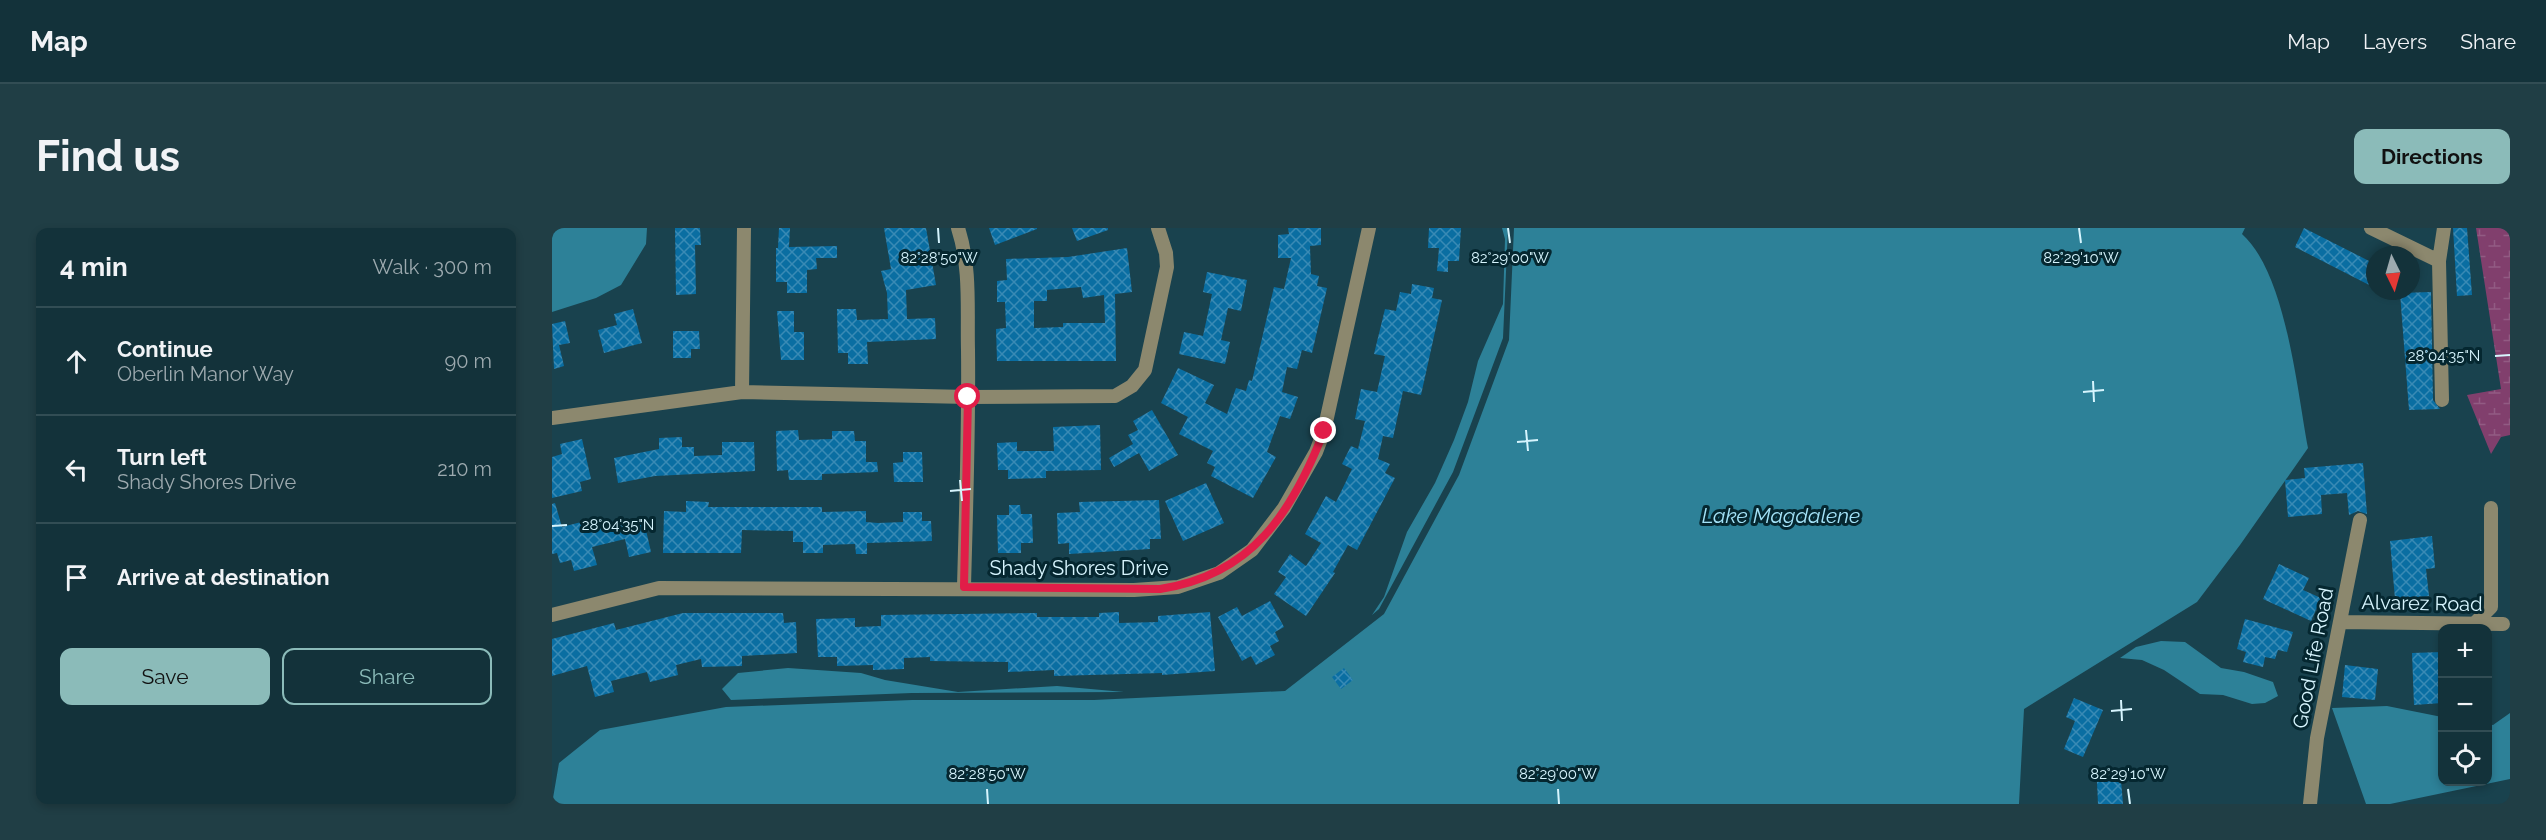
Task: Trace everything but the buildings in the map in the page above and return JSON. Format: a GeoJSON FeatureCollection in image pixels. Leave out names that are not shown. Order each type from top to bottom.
{"type":"FeatureCollection","features":[{"type":"Feature","properties":{"kind":"street"},"geometry":{"type":"LineString","coordinates":[[742,392],[744,228]]}},
{"type":"Feature","properties":{"kind":"street"},"geometry":{"type":"LineString","coordinates":[[958,228],[967,261],[968,397],[964,587]]}},
{"type":"Feature","properties":{"kind":"street"},"geometry":{"type":"LineString","coordinates":[[552,417],[742,392],[968,397],[1115,396],[1132,386],[1145,370],[1150,359],[1167,267],[1158,228]]}},
{"type":"Feature","properties":{"kind":"street","name":"Shady Shores Drive"},"geometry":{"type":"LineString","coordinates":[[552,615],[659,588],[1160,589],[1220,573],[1252,550],[1268,531],[1289,500],[1316,452],[1324,431],[1369,228]]}},
{"type":"Feature","properties":{"kind":"street"},"geometry":{"type":"LineString","coordinates":[[2372,228],[2439,261]]}},
{"type":"Feature","properties":{"kind":"street"},"geometry":{"type":"LineString","coordinates":[[2442,400],[2439,261],[2444,228]]}},
{"type":"Feature","properties":{"kind":"street"},"geometry":{"type":"LineString","coordinates":[[2474,624],[2491,607],[2491,508]]}},
{"type":"Feature","properties":{"kind":"street","name":"Good Life Road"},"geometry":{"type":"LineString","coordinates":[[2310,804],[2317,738],[2360,520]]}},
{"type":"Feature","properties":{"kind":"street","name":"Alvarez Road"},"geometry":{"type":"LineString","coordinates":[[2340,622],[2474,624]]}},
{"type":"Feature","properties":{"kind":"street","name":"Alvarez Road"},"geometry":{"type":"LineString","coordinates":[[2492,624],[2503,624]]}},
{"type":"Feature","properties":{"kind":"green space"},"geometry":{"type":"Polygon","coordinates":[[[2476,228],[2510,228],[2510,435],[2501,437],[2491,454],[2467,395],[2501,389],[2476,228]]]}},
{"type":"Feature","properties":{"kind":"water"},"geometry":{"type":"Polygon","coordinates":[[[552,228],[647,228],[646,244],[621,285],[596,298],[552,312],[552,228]]]}},
{"type":"Feature","properties":{"kind":"water"},"geometry":{"type":"Polygon","coordinates":[[[1502,228],[1508,228],[1503,338],[1453,472],[1379,609],[1372,615],[1384,597],[1407,532],[1435,483],[1454,440],[1468,402],[1478,361],[1503,304],[1505,239],[1502,228]]]}},
{"type":"Feature","properties":{"kind":"water","name":"Lake Magdalene"},"geometry":{"type":"Polygon","coordinates":[[[1514,228],[2245,228],[2242,234],[2257,252],[2279,304],[2294,365],[2308,448],[2197,602],[2024,709],[2019,804],[552,804],[559,763],[600,730],[726,707],[912,700],[1094,700],[1285,691],[1384,614],[1459,475],[1509,340],[1514,228]]]}},
{"type":"Feature","properties":{"kind":"water"},"geometry":{"type":"Polygon","coordinates":[[[2161,641],[2185,642],[2221,668],[2244,672],[2273,682],[2278,696],[2265,703],[2252,704],[2223,695],[2200,694],[2164,670],[2142,660],[2120,658],[2136,647],[2161,641]]]}},
{"type":"Feature","properties":{"kind":"water"},"geometry":{"type":"Polygon","coordinates":[[[788,668],[861,673],[885,680],[958,692],[1057,686],[1124,692],[912,693],[731,700],[722,689],[738,673],[788,668]]]}},
{"type":"Feature","properties":{"kind":"water"},"geometry":{"type":"Polygon","coordinates":[[[2387,706],[2438,716],[2438,786],[2476,786],[2390,804],[2366,804],[2332,708],[2387,706]]]}},
{"type":"Feature","properties":{"kind":"water"},"geometry":{"type":"Polygon","coordinates":[[[2510,713],[2510,779],[2492,783],[2492,725],[2510,713]]]}},
{"type":"Feature","properties":{"kind":"route"},"geometry":{"type":"LineString","coordinates":[[968,397],[964,587],[1160,589],[1198,581],[1220,573],[1252,550],[1268,531],[1303,476],[1324,431]]}}]}
